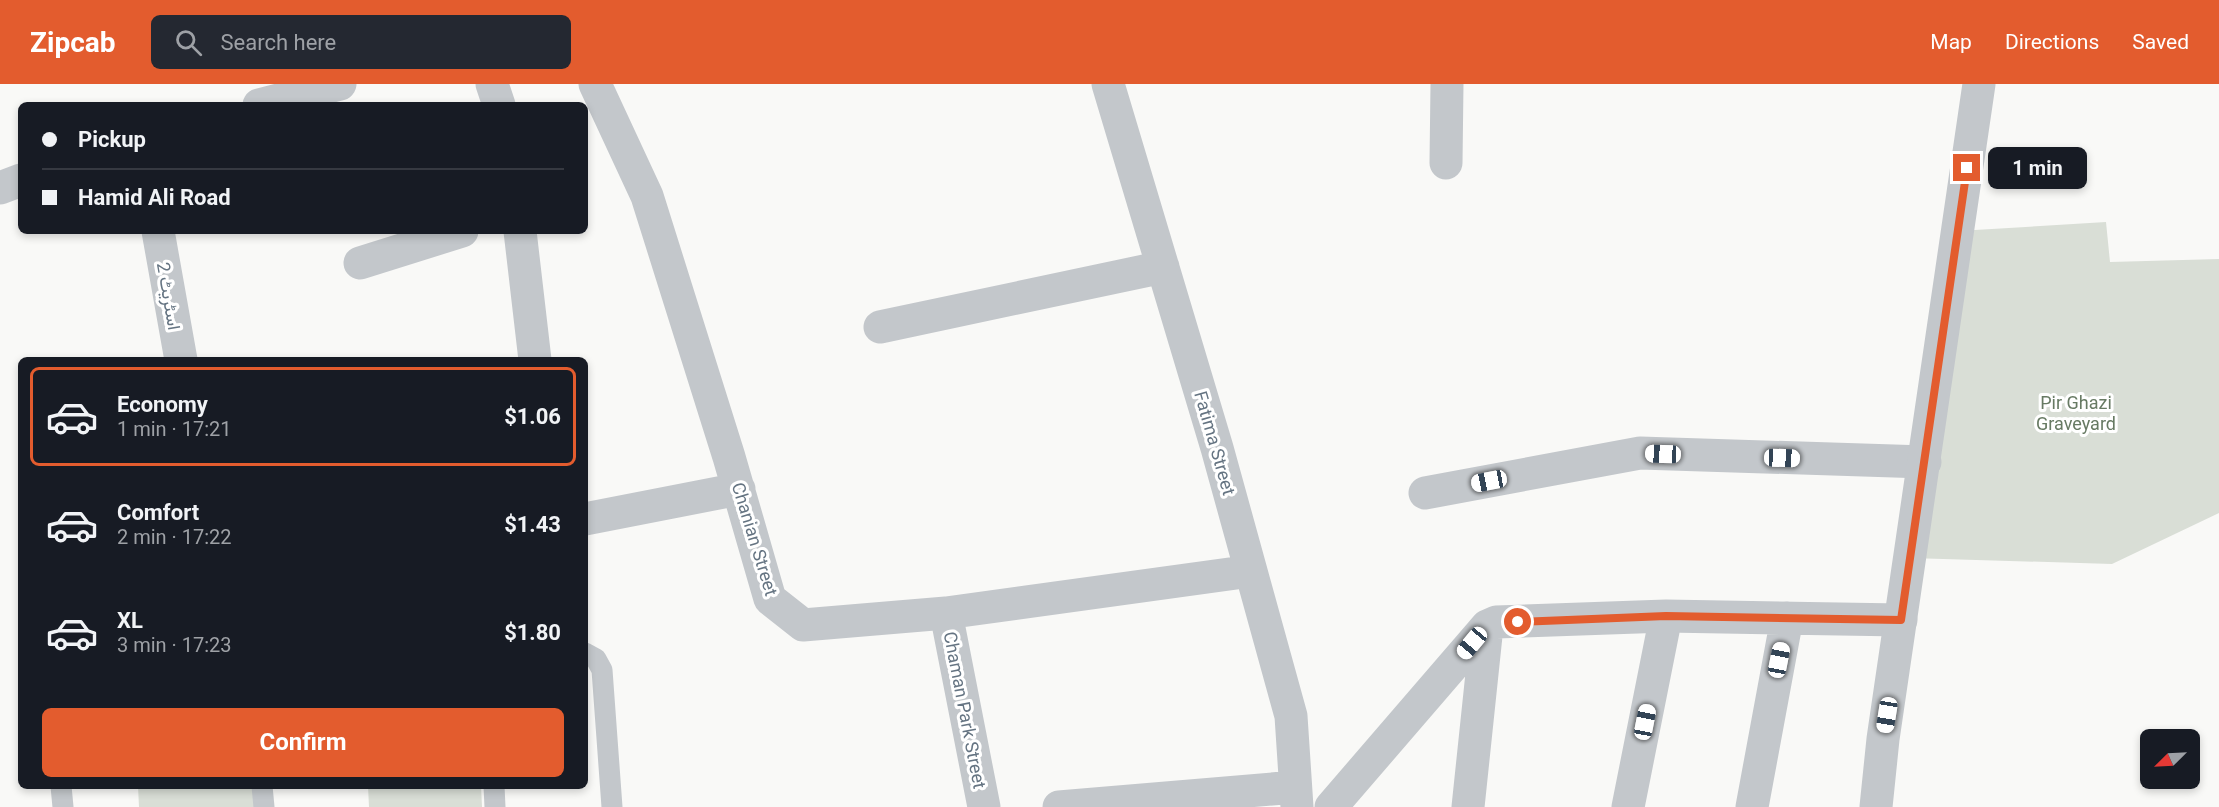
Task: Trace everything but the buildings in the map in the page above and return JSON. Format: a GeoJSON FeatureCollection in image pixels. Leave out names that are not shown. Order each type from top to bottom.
{"type":"FeatureCollection","features":[{"type":"Feature","properties":{"kind":"street"},"geometry":{"type":"LineString","coordinates":[[271,102],[340,84]]}},
{"type":"Feature","properties":{"kind":"street"},"geometry":{"type":"LineString","coordinates":[[492,84],[498,102]]}},
{"type":"Feature","properties":{"kind":"street","name":"Chanian Street"},"geometry":{"type":"LineString","coordinates":[[596,84],[647,196],[739,489],[770,599],[803,625],[946,613],[1251,571]]}},
{"type":"Feature","properties":{"kind":"street","name":"Fatima Street"},"geometry":{"type":"LineString","coordinates":[[1108,84],[1163,267],[1291,716],[1296,797]]}},
{"type":"Feature","properties":{"kind":"street"},"geometry":{"type":"LineString","coordinates":[[1446,163],[1447,84]]}},
{"type":"Feature","properties":{"kind":"street"},"geometry":{"type":"LineString","coordinates":[[1876,807],[1979,84]]}},
{"type":"Feature","properties":{"kind":"street"},"geometry":{"type":"LineString","coordinates":[[0,188],[18,181]]}},
{"type":"Feature","properties":{"kind":"street","name":"اسٹریٹ 2"},"geometry":{"type":"LineString","coordinates":[[159,234],[180,357]]}},
{"type":"Feature","properties":{"kind":"street"},"geometry":{"type":"LineString","coordinates":[[360,263],[452,234]]}},
{"type":"Feature","properties":{"kind":"street"},"geometry":{"type":"LineString","coordinates":[[520,234],[535,357]]}},
{"type":"Feature","properties":{"kind":"street"},"geometry":{"type":"LineString","coordinates":[[880,327],[1163,267]]}},
{"type":"Feature","properties":{"kind":"street"},"geometry":{"type":"LineString","coordinates":[[1425,494],[1640,453],[1925,462]]}},
{"type":"Feature","properties":{"kind":"street"},"geometry":{"type":"LineString","coordinates":[[588,518],[739,489]]}},
{"type":"Feature","properties":{"kind":"street","name":"Chaman Park Street"},"geometry":{"type":"LineString","coordinates":[[946,613],[984,807]]}},
{"type":"Feature","properties":{"kind":"street"},"geometry":{"type":"LineString","coordinates":[[1331,807],[1486,626],[1496,622],[1666,616],[1901,620]]}},
{"type":"Feature","properties":{"kind":"street"},"geometry":{"type":"LineString","coordinates":[[1628,807],[1666,616]]}},
{"type":"Feature","properties":{"kind":"street"},"geometry":{"type":"LineString","coordinates":[[1752,807],[1787,618]]}},
{"type":"Feature","properties":{"kind":"street"},"geometry":{"type":"LineString","coordinates":[[1468,807],[1486,626]]}},
{"type":"Feature","properties":{"kind":"street"},"geometry":{"type":"LineString","coordinates":[[1059,807],[1296,797]]}},
{"type":"Feature","properties":{"kind":"lane"},"geometry":{"type":"LineString","coordinates":[[588,654],[596,658],[602,670],[612,807]]}},
{"type":"Feature","properties":{"kind":"lane"},"geometry":{"type":"LineString","coordinates":[[61,789],[63,807]]}},
{"type":"Feature","properties":{"kind":"lane"},"geometry":{"type":"LineString","coordinates":[[262,789],[264,807]]}},
{"type":"Feature","properties":{"kind":"lane"},"geometry":{"type":"LineString","coordinates":[[494,789],[495,807]]}},
{"type":"Feature","properties":{"kind":"green space","name":"Pir Ghazi Graveyard"},"geometry":{"type":"Polygon","coordinates":[[[2106,222],[2110,262],[2219,259],[2219,513],[2112,564],[1910,558],[1958,231],[2106,222]]]}},
{"type":"Feature","properties":{"kind":"green space"},"geometry":{"type":"Polygon","coordinates":[[[138,789],[253,789],[255,807],[139,807],[138,789]]]}},
{"type":"Feature","properties":{"kind":"green space"},"geometry":{"type":"Polygon","coordinates":[[[368,789],[481,789],[482,807],[369,807],[368,789]]]}},
{"type":"Feature","properties":{"kind":"route"},"geometry":{"type":"LineString","coordinates":[[1518,622],[1666,616],[1901,620],[1967,168]]}}]}
